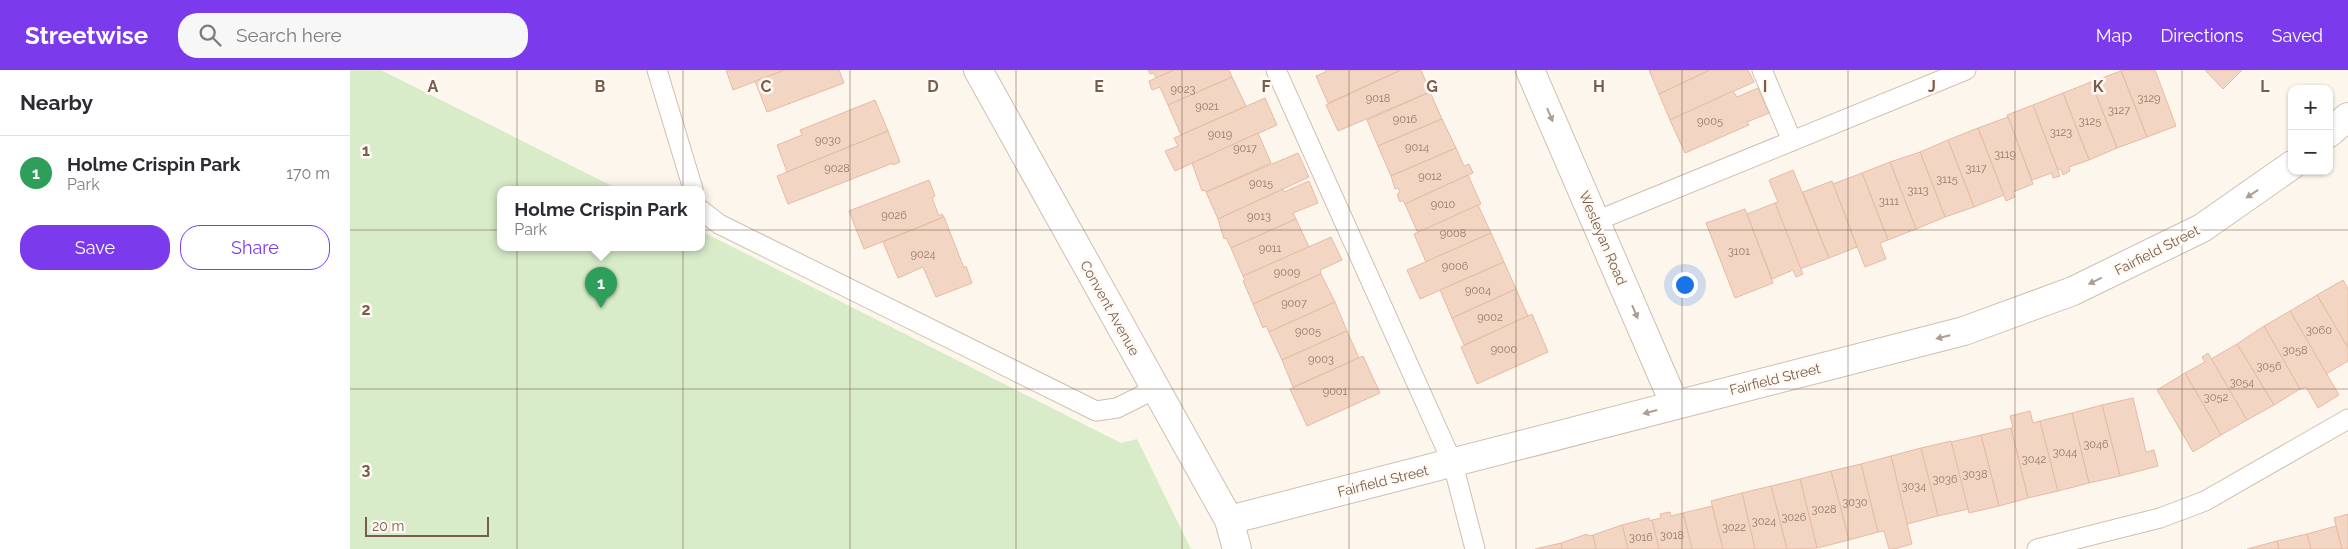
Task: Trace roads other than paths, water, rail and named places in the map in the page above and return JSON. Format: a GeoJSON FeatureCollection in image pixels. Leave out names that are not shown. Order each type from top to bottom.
{"type":"FeatureCollection","features":[{"type":"Feature","properties":{"kind":"street","name":"Convent Avenue"},"geometry":{"type":"LineString","coordinates":[[978,70],[1229,520],[1237,549]]}},
{"type":"Feature","properties":{"kind":"street","name":"Wesleyan Road"},"geometry":{"type":"LineString","coordinates":[[1530,70],[1675,406]]}},
{"type":"Feature","properties":{"kind":"street"},"geometry":{"type":"LineString","coordinates":[[2333,130],[2348,117]]}},
{"type":"Feature","properties":{"kind":"street","name":"Fairfield Street"},"geometry":{"type":"LineString","coordinates":[[1229,520],[1453,464],[1964,331],[2073,291],[2202,228],[2288,168]]}},
{"type":"Feature","properties":{"kind":"lane"},"geometry":{"type":"LineString","coordinates":[[658,70],[691,186]]}},
{"type":"Feature","properties":{"kind":"lane"},"geometry":{"type":"LineString","coordinates":[[1276,70],[1453,464],[1475,549]]}},
{"type":"Feature","properties":{"kind":"lane"},"geometry":{"type":"LineString","coordinates":[[1762,70],[1792,141]]}},
{"type":"Feature","properties":{"kind":"lane"},"geometry":{"type":"LineString","coordinates":[[1596,221],[1966,70]]}},
{"type":"Feature","properties":{"kind":"lane"},"geometry":{"type":"LineString","coordinates":[[705,213],[719,224],[1096,411],[1117,408],[1155,389]]}},
{"type":"Feature","properties":{"kind":"lane"},"geometry":{"type":"LineString","coordinates":[[2037,549],[2160,518],[2205,501],[2348,419]]}},
{"type":"Feature","properties":{"kind":"place","name":"Holme Crispin Park"},"geometry":{"type":"Point","coordinates":[601,308]}}]}
